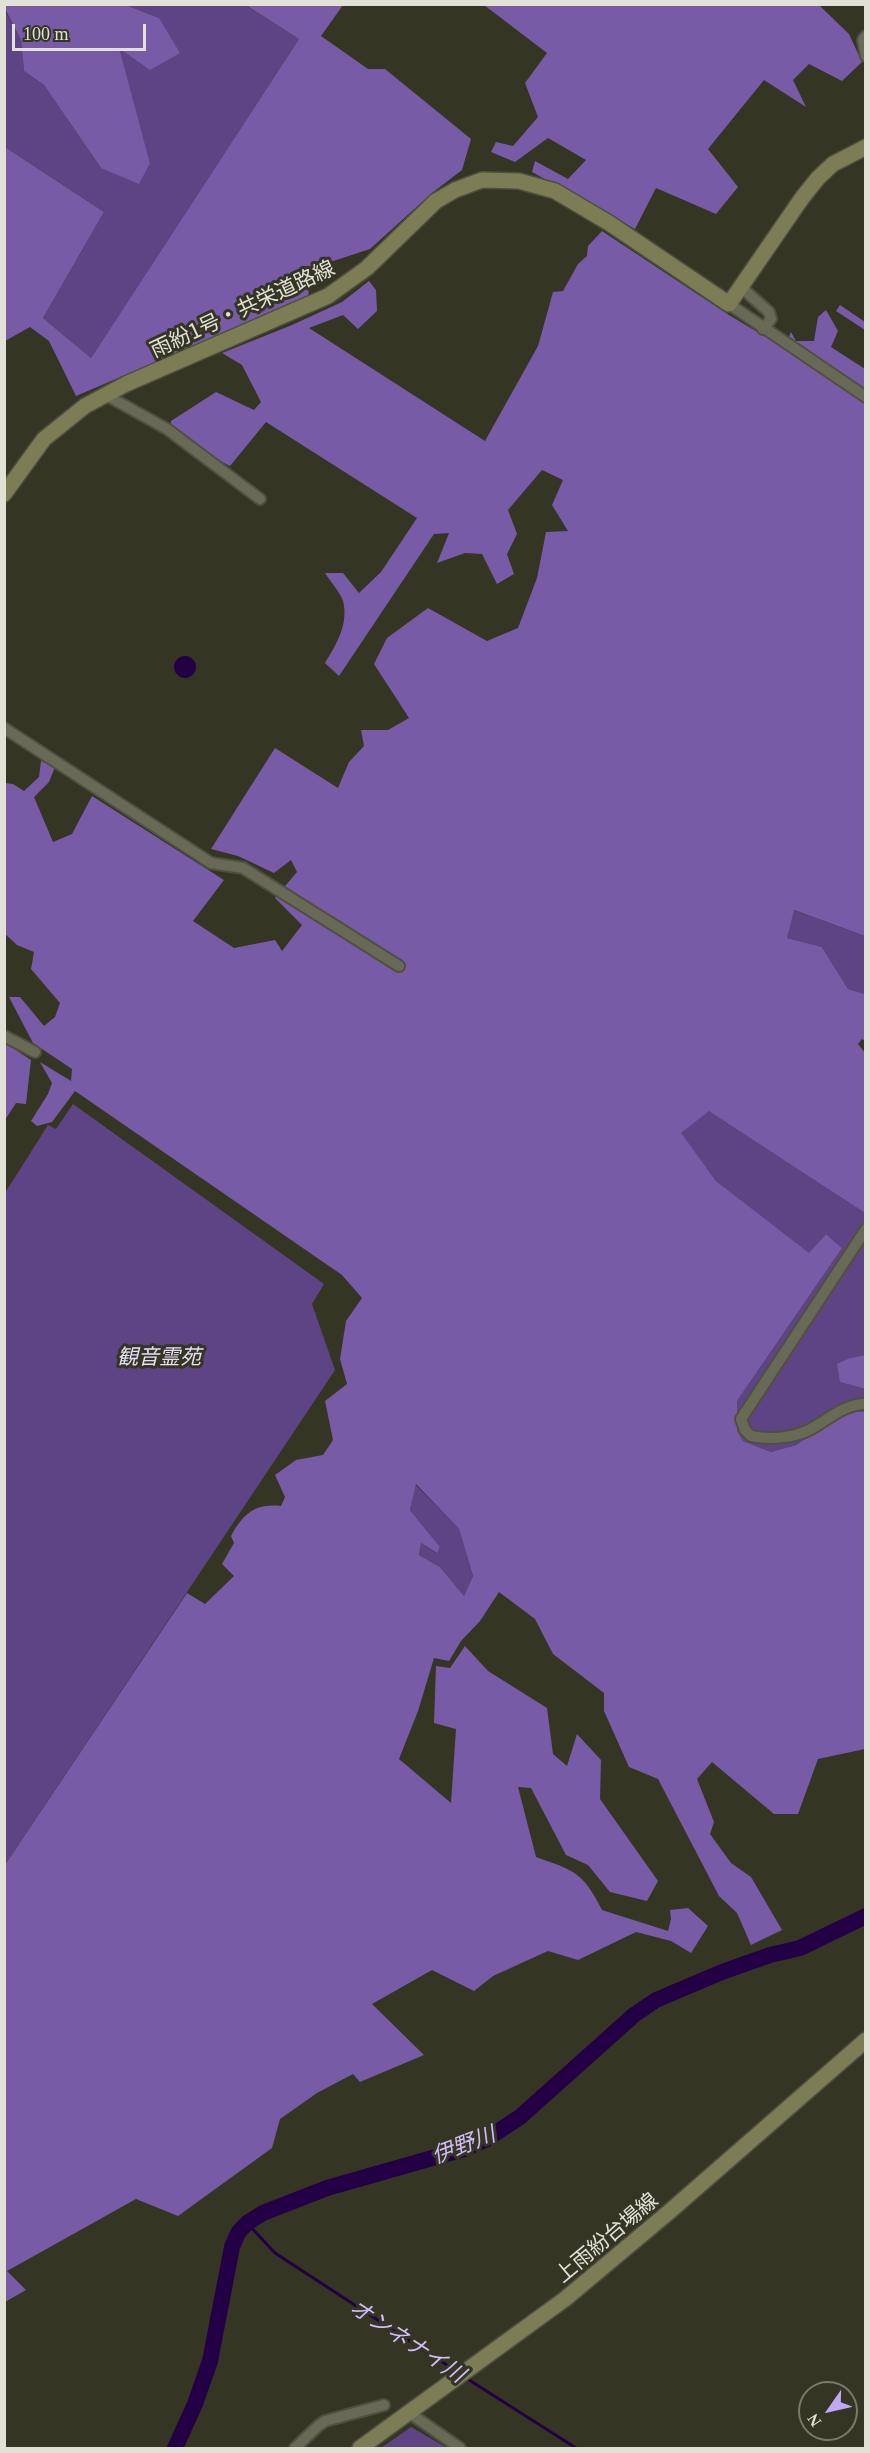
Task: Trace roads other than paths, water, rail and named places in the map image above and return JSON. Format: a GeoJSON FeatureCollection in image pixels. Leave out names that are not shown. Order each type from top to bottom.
{"type":"FeatureCollection","features":[{"type":"Feature","properties":{"kind":"street"},"geometry":{"type":"LineString","coordinates":[[866,36],[863,40],[866,56]]}},
{"type":"Feature","properties":{"kind":"street"},"geometry":{"type":"LineString","coordinates":[[866,147],[833,164],[818,178],[729,304],[866,397]]}},
{"type":"Feature","properties":{"kind":"street","name":"雨紛1号・共栄道路線"},"geometry":{"type":"LineString","coordinates":[[4,494],[45,439],[70,416],[104,394],[327,296],[367,268],[436,201],[455,190],[482,180],[519,181],[555,191],[609,223],[729,304]]}},
{"type":"Feature","properties":{"kind":"street"},"geometry":{"type":"LineString","coordinates":[[741,287],[769,312],[771,319],[764,329]]}},
{"type":"Feature","properties":{"kind":"street"},"geometry":{"type":"LineString","coordinates":[[104,394],[167,429],[260,499]]}},
{"type":"Feature","properties":{"kind":"street"},"geometry":{"type":"LineString","coordinates":[[4,728],[211,863],[243,868],[399,966]]}},
{"type":"Feature","properties":{"kind":"street"},"geometry":{"type":"LineString","coordinates":[[4,1036],[35,1052]]}},
{"type":"Feature","properties":{"kind":"street"},"geometry":{"type":"LineString","coordinates":[[866,1229],[741,1419],[745,1430],[751,1436],[775,1438],[809,1430],[832,1414],[855,1404],[866,1404]]}},
{"type":"Feature","properties":{"kind":"street","name":"上雨紛台場線"},"geometry":{"type":"LineString","coordinates":[[360,2448],[565,2299],[669,2212],[866,2040]]}},
{"type":"Feature","properties":{"kind":"street"},"geometry":{"type":"LineString","coordinates":[[296,2448],[325,2421],[384,2405]]}},
{"type":"Feature","properties":{"kind":"street"},"geometry":{"type":"LineString","coordinates":[[408,2412],[460,2448]]}},
{"type":"Feature","properties":{"kind":"waterway","name":"伊野川"},"geometry":{"type":"LineString","coordinates":[[175,2448],[195,2404],[210,2361],[232,2247],[238,2233],[247,2223],[263,2213],[327,2188],[464,2149],[485,2140],[520,2117],[634,2015],[656,2000],[722,1972],[770,1955],[800,1948],[866,1916]]}},
{"type":"Feature","properties":{"kind":"waterway","name":"オンネナイ川"},"geometry":{"type":"LineString","coordinates":[[247,2223],[275,2253],[456,2371]]}},
{"type":"Feature","properties":{"kind":"waterway","name":"オンネナイ川"},"geometry":{"type":"LineString","coordinates":[[466,2378],[576,2448]]}},
{"type":"Feature","properties":{"kind":"park label","name":"観音霊苑"},"geometry":{"type":"Point","coordinates":[159,1356]}}]}
